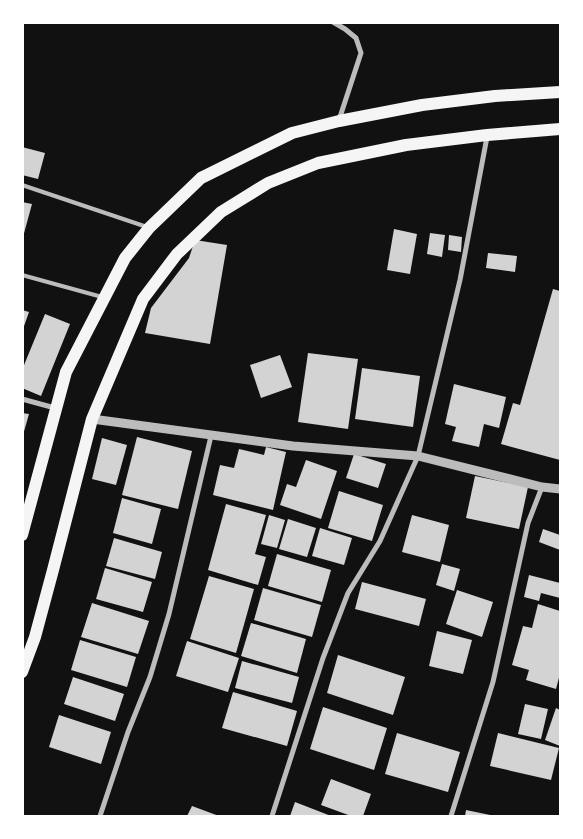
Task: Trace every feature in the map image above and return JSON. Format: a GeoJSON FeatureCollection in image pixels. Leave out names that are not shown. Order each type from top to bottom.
{"type":"FeatureCollection","features":[{"type":"Feature","properties":{"kind":"main road"},"geometry":{"type":"LineString","coordinates":[[22,535],[66,372],[125,258],[149,228],[201,178],[292,133],[339,121],[422,105],[495,96],[560,92]]}},
{"type":"Feature","properties":{"kind":"main road"},"geometry":{"type":"LineString","coordinates":[[22,672],[29,635],[92,419],[143,299],[177,254],[221,212],[268,183],[318,163],[406,145],[487,135],[560,129]]}},
{"type":"Feature","properties":{"kind":"street"},"geometry":{"type":"LineString","coordinates":[[333,22],[356,38],[361,53],[339,121]]}},
{"type":"Feature","properties":{"kind":"street"},"geometry":{"type":"LineString","coordinates":[[272,816],[323,658],[348,593],[380,541],[418,456],[460,280],[487,135]]}},
{"type":"Feature","properties":{"kind":"street"},"geometry":{"type":"LineString","coordinates":[[22,399],[55,408]]}},
{"type":"Feature","properties":{"kind":"street"},"geometry":{"type":"LineString","coordinates":[[92,419],[293,446],[418,456],[542,487],[560,489]]}},
{"type":"Feature","properties":{"kind":"street"},"geometry":{"type":"LineString","coordinates":[[100,816],[128,732],[150,677],[169,614],[211,436]]}},
{"type":"Feature","properties":{"kind":"street"},"geometry":{"type":"LineString","coordinates":[[451,816],[493,682],[528,523],[542,487]]}},
{"type":"Feature","properties":{"kind":"lane"},"geometry":{"type":"LineString","coordinates":[[22,185],[149,228]]}},
{"type":"Feature","properties":{"kind":"lane"},"geometry":{"type":"LineString","coordinates":[[22,275],[104,297]]}},
{"type":"Feature","properties":{"kind":"building"},"geometry":{"type":"Polygon","coordinates":[[[22,147],[45,153],[38,179],[22,175],[22,147]]]}},
{"type":"Feature","properties":{"kind":"building"},"geometry":{"type":"Polygon","coordinates":[[[22,202],[32,204],[23,237],[22,237],[22,202]]]}},
{"type":"Feature","properties":{"kind":"building"},"geometry":{"type":"Polygon","coordinates":[[[394,229],[417,234],[410,274],[387,270],[394,229]]]}},
{"type":"Feature","properties":{"kind":"building"},"geometry":{"type":"Polygon","coordinates":[[[430,233],[445,235],[442,257],[427,254],[430,233]]]}},
{"type":"Feature","properties":{"kind":"building"},"geometry":{"type":"Polygon","coordinates":[[[449,235],[462,237],[461,252],[448,250],[449,235]]]}},
{"type":"Feature","properties":{"kind":"building"},"geometry":{"type":"Polygon","coordinates":[[[195,240],[227,245],[210,344],[145,333],[151,308],[189,258],[195,240]]]}},
{"type":"Feature","properties":{"kind":"building"},"geometry":{"type":"Polygon","coordinates":[[[488,253],[517,256],[515,272],[486,268],[488,253]]]}},
{"type":"Feature","properties":{"kind":"building"},"geometry":{"type":"Polygon","coordinates":[[[553,289],[560,291],[560,460],[501,444],[513,403],[520,405],[553,289]]]}},
{"type":"Feature","properties":{"kind":"building"},"geometry":{"type":"Polygon","coordinates":[[[22,310],[29,312],[23,329],[22,329],[22,310]]]}},
{"type":"Feature","properties":{"kind":"building"},"geometry":{"type":"Polygon","coordinates":[[[45,314],[70,324],[41,396],[22,388],[22,370],[45,314]]]}},
{"type":"Feature","properties":{"kind":"building"},"geometry":{"type":"Polygon","coordinates":[[[308,353],[358,359],[348,429],[298,422],[308,353]]]}},
{"type":"Feature","properties":{"kind":"building"},"geometry":{"type":"Polygon","coordinates":[[[280,355],[292,387],[261,398],[250,365],[280,355]]]}},
{"type":"Feature","properties":{"kind":"building"},"geometry":{"type":"Polygon","coordinates":[[[362,368],[420,376],[413,427],[355,419],[362,368]]]}},
{"type":"Feature","properties":{"kind":"building"},"geometry":{"type":"Polygon","coordinates":[[[454,384],[506,397],[499,428],[484,424],[479,447],[452,441],[456,427],[445,424],[454,384]]]}},
{"type":"Feature","properties":{"kind":"building"},"geometry":{"type":"Polygon","coordinates":[[[22,413],[29,414],[23,435],[22,435],[22,413]]]}},
{"type":"Feature","properties":{"kind":"building"},"geometry":{"type":"Polygon","coordinates":[[[137,437],[192,451],[178,509],[122,495],[137,437]]]}},
{"type":"Feature","properties":{"kind":"building"},"geometry":{"type":"Polygon","coordinates":[[[102,438],[127,445],[116,485],[92,479],[102,438]]]}},
{"type":"Feature","properties":{"kind":"building"},"geometry":{"type":"Polygon","coordinates":[[[266,447],[286,452],[273,510],[213,495],[220,465],[234,468],[239,449],[264,455],[266,447]]]}},
{"type":"Feature","properties":{"kind":"building"},"geometry":{"type":"Polygon","coordinates":[[[354,454],[386,464],[378,488],[346,478],[354,454]]]}},
{"type":"Feature","properties":{"kind":"building"},"geometry":{"type":"Polygon","coordinates":[[[306,460],[337,471],[321,519],[280,505],[287,484],[296,487],[306,460]]]}},
{"type":"Feature","properties":{"kind":"building"},"geometry":{"type":"Polygon","coordinates":[[[475,476],[528,487],[519,529],[466,518],[475,476]]]}},
{"type":"Feature","properties":{"kind":"building"},"geometry":{"type":"Polygon","coordinates":[[[339,491],[383,505],[372,541],[328,528],[339,491]]]}},
{"type":"Feature","properties":{"kind":"building"},"geometry":{"type":"Polygon","coordinates":[[[122,498],[161,509],[152,544],[113,533],[122,498]]]}},
{"type":"Feature","properties":{"kind":"building"},"geometry":{"type":"Polygon","coordinates":[[[226,504],[266,515],[255,554],[266,557],[258,585],[208,570],[226,504]]]}},
{"type":"Feature","properties":{"kind":"building"},"geometry":{"type":"Polygon","coordinates":[[[269,515],[285,520],[277,548],[261,544],[269,515]]]}},
{"type":"Feature","properties":{"kind":"building"},"geometry":{"type":"Polygon","coordinates":[[[412,515],[449,525],[440,562],[402,552],[412,515]]]}},
{"type":"Feature","properties":{"kind":"building"},"geometry":{"type":"Polygon","coordinates":[[[288,519],[316,528],[307,557],[279,549],[288,519]]]}},
{"type":"Feature","properties":{"kind":"building"},"geometry":{"type":"Polygon","coordinates":[[[320,528],[352,538],[344,565],[312,556],[320,528]]]}},
{"type":"Feature","properties":{"kind":"building"},"geometry":{"type":"Polygon","coordinates":[[[543,529],[560,535],[560,550],[539,542],[543,529]]]}},
{"type":"Feature","properties":{"kind":"building"},"geometry":{"type":"Polygon","coordinates":[[[114,538],[162,552],[155,579],[106,566],[114,538]]]}},
{"type":"Feature","properties":{"kind":"building"},"geometry":{"type":"Polygon","coordinates":[[[277,554],[331,570],[322,602],[268,586],[277,554]]]}},
{"type":"Feature","properties":{"kind":"building"},"geometry":{"type":"Polygon","coordinates":[[[442,564],[460,569],[454,591],[436,585],[442,564]]]}},
{"type":"Feature","properties":{"kind":"building"},"geometry":{"type":"Polygon","coordinates":[[[105,568],[152,582],[143,612],[96,599],[105,568]]]}},
{"type":"Feature","properties":{"kind":"building"},"geometry":{"type":"Polygon","coordinates":[[[529,575],[560,583],[560,598],[541,593],[539,601],[524,597],[529,575]]]}},
{"type":"Feature","properties":{"kind":"building"},"geometry":{"type":"Polygon","coordinates":[[[209,576],[254,589],[236,653],[190,639],[209,576]]]}},
{"type":"Feature","properties":{"kind":"building"},"geometry":{"type":"Polygon","coordinates":[[[362,582],[426,599],[419,626],[355,609],[362,582]]]}},
{"type":"Feature","properties":{"kind":"building"},"geometry":{"type":"Polygon","coordinates":[[[263,588],[321,605],[312,637],[254,620],[263,588]]]}},
{"type":"Feature","properties":{"kind":"building"},"geometry":{"type":"Polygon","coordinates":[[[457,590],[493,602],[482,637],[446,624],[457,590]]]}},
{"type":"Feature","properties":{"kind":"building"},"geometry":{"type":"Polygon","coordinates":[[[92,603],[149,621],[138,654],[81,637],[92,603]]]}},
{"type":"Feature","properties":{"kind":"building"},"geometry":{"type":"Polygon","coordinates":[[[538,604],[560,611],[560,674],[556,689],[526,680],[529,670],[512,665],[523,626],[532,628],[538,604]]]}},
{"type":"Feature","properties":{"kind":"building"},"geometry":{"type":"Polygon","coordinates":[[[251,623],[306,639],[297,673],[241,656],[251,623]]]}},
{"type":"Feature","properties":{"kind":"building"},"geometry":{"type":"Polygon","coordinates":[[[437,631],[472,640],[463,674],[429,666],[437,631]]]}},
{"type":"Feature","properties":{"kind":"building"},"geometry":{"type":"Polygon","coordinates":[[[80,640],[136,657],[127,687],[71,670],[80,640]]]}},
{"type":"Feature","properties":{"kind":"building"},"geometry":{"type":"Polygon","coordinates":[[[187,641],[239,658],[228,692],[176,676],[187,641]]]}},
{"type":"Feature","properties":{"kind":"building"},"geometry":{"type":"Polygon","coordinates":[[[338,655],[405,677],[393,715],[327,693],[338,655]]]}},
{"type":"Feature","properties":{"kind":"building"},"geometry":{"type":"Polygon","coordinates":[[[242,661],[299,677],[292,703],[235,688],[242,661]]]}},
{"type":"Feature","properties":{"kind":"building"},"geometry":{"type":"Polygon","coordinates":[[[73,677],[124,694],[115,721],[64,704],[73,677]]]}},
{"type":"Feature","properties":{"kind":"building"},"geometry":{"type":"Polygon","coordinates":[[[233,692],[297,711],[287,746],[222,728],[233,692]]]}},
{"type":"Feature","properties":{"kind":"building"},"geometry":{"type":"Polygon","coordinates":[[[525,704],[548,709],[541,739],[518,734],[525,704]]]}},
{"type":"Feature","properties":{"kind":"building"},"geometry":{"type":"Polygon","coordinates":[[[323,707],[387,728],[374,770],[310,749],[323,707]]]}},
{"type":"Feature","properties":{"kind":"building"},"geometry":{"type":"Polygon","coordinates":[[[556,708],[560,710],[560,746],[545,740],[556,708]]]}},
{"type":"Feature","properties":{"kind":"building"},"geometry":{"type":"Polygon","coordinates":[[[59,715],[111,732],[101,764],[49,747],[59,715]]]}},
{"type":"Feature","properties":{"kind":"building"},"geometry":{"type":"Polygon","coordinates":[[[397,733],[460,752],[448,792],[385,774],[397,733]]]}},
{"type":"Feature","properties":{"kind":"building"},"geometry":{"type":"Polygon","coordinates":[[[498,733],[559,748],[551,780],[490,766],[498,733]]]}},
{"type":"Feature","properties":{"kind":"building"},"geometry":{"type":"Polygon","coordinates":[[[331,779],[371,794],[363,816],[351,816],[321,805],[331,779]]]}},
{"type":"Feature","properties":{"kind":"building"},"geometry":{"type":"Polygon","coordinates":[[[295,802],[331,816],[290,816],[295,802]]]}},
{"type":"Feature","properties":{"kind":"building"},"geometry":{"type":"Polygon","coordinates":[[[192,806],[219,816],[187,816],[192,806]]]}},
{"type":"Feature","properties":{"kind":"building"},"geometry":{"type":"Polygon","coordinates":[[[466,810],[495,816],[465,816],[466,810]]]}}]}
